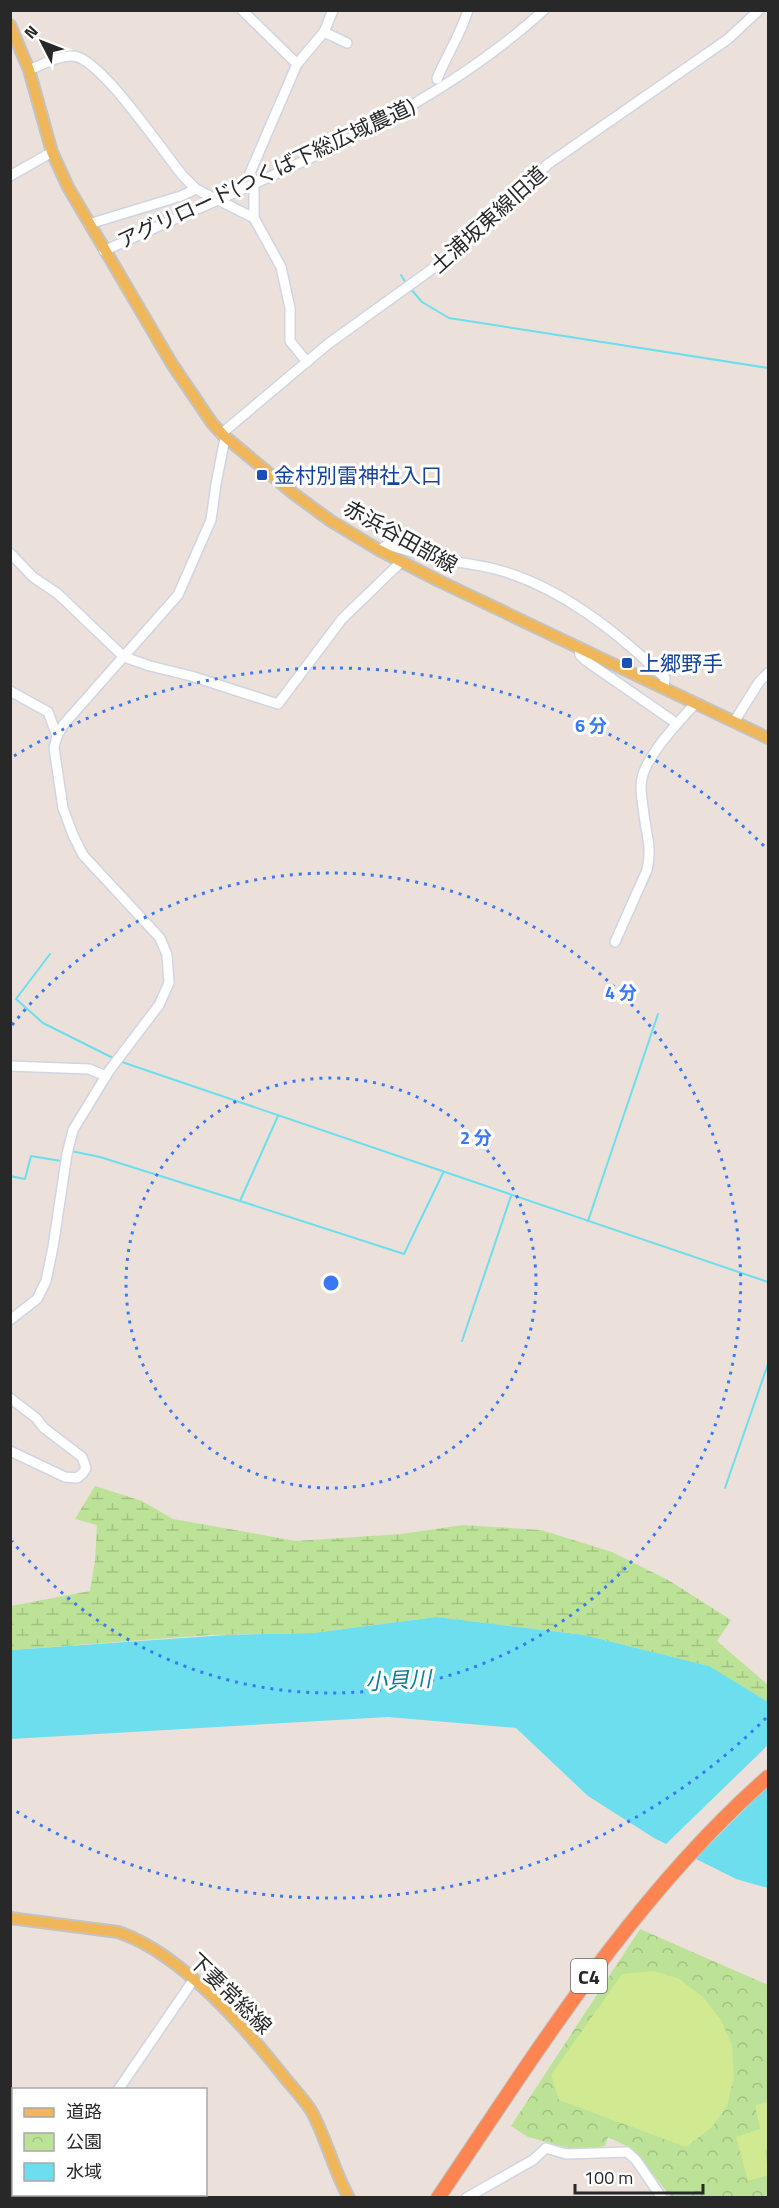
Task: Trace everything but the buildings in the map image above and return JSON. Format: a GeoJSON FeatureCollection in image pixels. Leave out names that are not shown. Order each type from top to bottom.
{"type":"FeatureCollection","features":[{"type":"Feature","properties":{"kind":"highway","name":"C4"},"geometry":{"type":"LineString","coordinates":[[438,2198],[573,1998],[614,1944],[699,1845],[768,1778]]}},
{"type":"Feature","properties":{"kind":"main road","name":"赤浜谷田部線"},"geometry":{"type":"LineString","coordinates":[[10,25],[29,70],[52,152],[89,224],[172,364],[223,436],[294,494],[331,521],[379,550],[768,738]]}},
{"type":"Feature","properties":{"kind":"main road","name":"下妻常総線"},"geometry":{"type":"LineString","coordinates":[[10,1918],[118,1932],[132,1936],[194,1979],[213,1996],[274,2064],[312,2112],[349,2198]]}},
{"type":"Feature","properties":{"kind":"street"},"geometry":{"type":"LineString","coordinates":[[242,10],[297,64]]}},
{"type":"Feature","properties":{"kind":"street"},"geometry":{"type":"LineString","coordinates":[[307,362],[290,340],[290,308],[281,267],[255,218],[254,182],[250,173],[297,64],[324,32],[333,10]]}},
{"type":"Feature","properties":{"kind":"street"},"geometry":{"type":"LineString","coordinates":[[436,79],[464,25],[468,10]]}},
{"type":"Feature","properties":{"kind":"street","name":"アグリロード(つくば下総広域農道)"},"geometry":{"type":"LineString","coordinates":[[104,250],[328,149],[400,112],[472,68],[544,10]]}},
{"type":"Feature","properties":{"kind":"street","name":"土浦坂東線旧道"},"geometry":{"type":"LineString","coordinates":[[223,436],[344,331],[464,246],[548,164],[728,39],[759,10]]}},
{"type":"Feature","properties":{"kind":"street"},"geometry":{"type":"LineString","coordinates":[[324,32],[347,43]]}},
{"type":"Feature","properties":{"kind":"street"},"geometry":{"type":"LineString","coordinates":[[29,70],[60,58],[76,56],[97,69],[195,189],[255,218]]}},
{"type":"Feature","properties":{"kind":"street"},"geometry":{"type":"LineString","coordinates":[[10,176],[52,152]]}},
{"type":"Feature","properties":{"kind":"street"},"geometry":{"type":"LineString","coordinates":[[89,224],[181,196],[195,189]]}},
{"type":"Feature","properties":{"kind":"street"},"geometry":{"type":"LineString","coordinates":[[10,1320],[37,1299],[42,1291],[53,1246],[67,1154],[73,1130],[106,1076],[159,1005],[169,983],[167,955],[160,938],[82,855],[63,808],[54,748],[57,736],[64,724],[178,595],[211,520],[223,436]]}},
{"type":"Feature","properties":{"kind":"street"},"geometry":{"type":"LineString","coordinates":[[379,550],[387,545],[444,560],[496,569],[538,586],[567,601],[641,655],[665,678],[664,688]]}},
{"type":"Feature","properties":{"kind":"street"},"geometry":{"type":"LineString","coordinates":[[10,553],[33,577],[58,594],[124,657],[278,704],[342,619],[401,562]]}},
{"type":"Feature","properties":{"kind":"street"},"geometry":{"type":"LineString","coordinates":[[579,647],[580,655],[585,660],[676,723]]}},
{"type":"Feature","properties":{"kind":"street"},"geometry":{"type":"LineString","coordinates":[[734,722],[759,682],[768,673]]}},
{"type":"Feature","properties":{"kind":"street"},"geometry":{"type":"LineString","coordinates":[[10,691],[48,712],[57,736]]}},
{"type":"Feature","properties":{"kind":"street"},"geometry":{"type":"LineString","coordinates":[[615,942],[647,870],[649,860],[650,842],[644,818],[641,779],[649,762],[676,723],[696,703]]}},
{"type":"Feature","properties":{"kind":"street"},"geometry":{"type":"LineString","coordinates":[[10,1066],[89,1070],[106,1076]]}},
{"type":"Feature","properties":{"kind":"street"},"geometry":{"type":"LineString","coordinates":[[10,1398],[82,1457],[86,1468],[77,1478],[65,1477],[10,1451]]}},
{"type":"Feature","properties":{"kind":"street"},"geometry":{"type":"LineString","coordinates":[[119,2088],[194,1979]]}},
{"type":"Feature","properties":{"kind":"street"},"geometry":{"type":"LineString","coordinates":[[466,2198],[532,2160],[546,2148],[566,2154],[627,2152],[636,2160],[662,2198]]}},
{"type":"Feature","properties":{"kind":"green space"},"geometry":{"type":"Polygon","coordinates":[[[95,1486],[142,1501],[173,1519],[296,1541],[401,1534],[463,1525],[541,1530],[612,1552],[670,1581],[731,1620],[717,1641],[768,1685],[768,1702],[708,1666],[584,1635],[436,1617],[313,1633],[210,1635],[11,1650],[11,1606],[90,1591],[95,1561],[97,1525],[75,1519],[95,1486]]]}},
{"type":"Feature","properties":{"kind":"green space"},"geometry":{"type":"Polygon","coordinates":[[[640,1929],[768,1985],[768,2197],[671,2197],[633,2149],[608,2137],[605,2146],[580,2151],[528,2137],[511,2126],[640,1929]]]}},
{"type":"Feature","properties":{"kind":"green space"},"geometry":{"type":"Polygon","coordinates":[[[654,1971],[678,1978],[703,1997],[721,2020],[732,2045],[734,2077],[727,2106],[712,2127],[686,2147],[559,2100],[551,2075],[622,1974],[654,1971]]]}},
{"type":"Feature","properties":{"kind":"green space"},"geometry":{"type":"Polygon","coordinates":[[[768,2102],[768,2149],[765,2150],[768,2175],[748,2181],[736,2137],[760,2129],[755,2105],[768,2102]]]}},
{"type":"Feature","properties":{"kind":"water","name":"小貝川"},"geometry":{"type":"Polygon","coordinates":[[[436,1617],[584,1635],[709,1666],[768,1702],[768,1888],[736,1879],[654,1838],[588,1796],[516,1728],[388,1717],[11,1739],[11,1650],[227,1635],[313,1633],[436,1617]]]}},
{"type":"Feature","properties":{"kind":"pier"},"geometry":{"type":"Polygon","coordinates":[[[768,1745],[768,1786],[693,1861],[664,1846],[768,1745]]]}},
{"type":"Feature","properties":{"kind":"waterway"},"geometry":{"type":"LineString","coordinates":[[401,275],[406,283]]}},
{"type":"Feature","properties":{"kind":"waterway"},"geometry":{"type":"LineString","coordinates":[[409,287],[422,302],[449,318],[768,368]]}},
{"type":"Feature","properties":{"kind":"waterway"},"geometry":{"type":"LineString","coordinates":[[50,954],[16,999],[43,1023],[113,1058]]}},
{"type":"Feature","properties":{"kind":"waterway"},"geometry":{"type":"LineString","coordinates":[[588,1221],[658,1014]]}},
{"type":"Feature","properties":{"kind":"waterway"},"geometry":{"type":"LineString","coordinates":[[119,1061],[768,1282]]}},
{"type":"Feature","properties":{"kind":"waterway"},"geometry":{"type":"LineString","coordinates":[[71,1151],[100,1157],[240,1201],[278,1116]]}},
{"type":"Feature","properties":{"kind":"waterway"},"geometry":{"type":"LineString","coordinates":[[10,1176],[25,1179],[31,1156],[61,1161],[63,1155]]}},
{"type":"Feature","properties":{"kind":"waterway"},"geometry":{"type":"LineString","coordinates":[[240,1201],[404,1254],[443,1173]]}},
{"type":"Feature","properties":{"kind":"waterway"},"geometry":{"type":"LineString","coordinates":[[462,1341],[511,1196]]}},
{"type":"Feature","properties":{"kind":"waterway"},"geometry":{"type":"LineString","coordinates":[[725,1488],[768,1364]]}},
{"type":"Feature","properties":{"kind":"place","name":"金村別雷神社入口"},"geometry":{"type":"Point","coordinates":[262,475]}},
{"type":"Feature","properties":{"kind":"place","name":"上郷野手"},"geometry":{"type":"Point","coordinates":[627,663]}}]}
